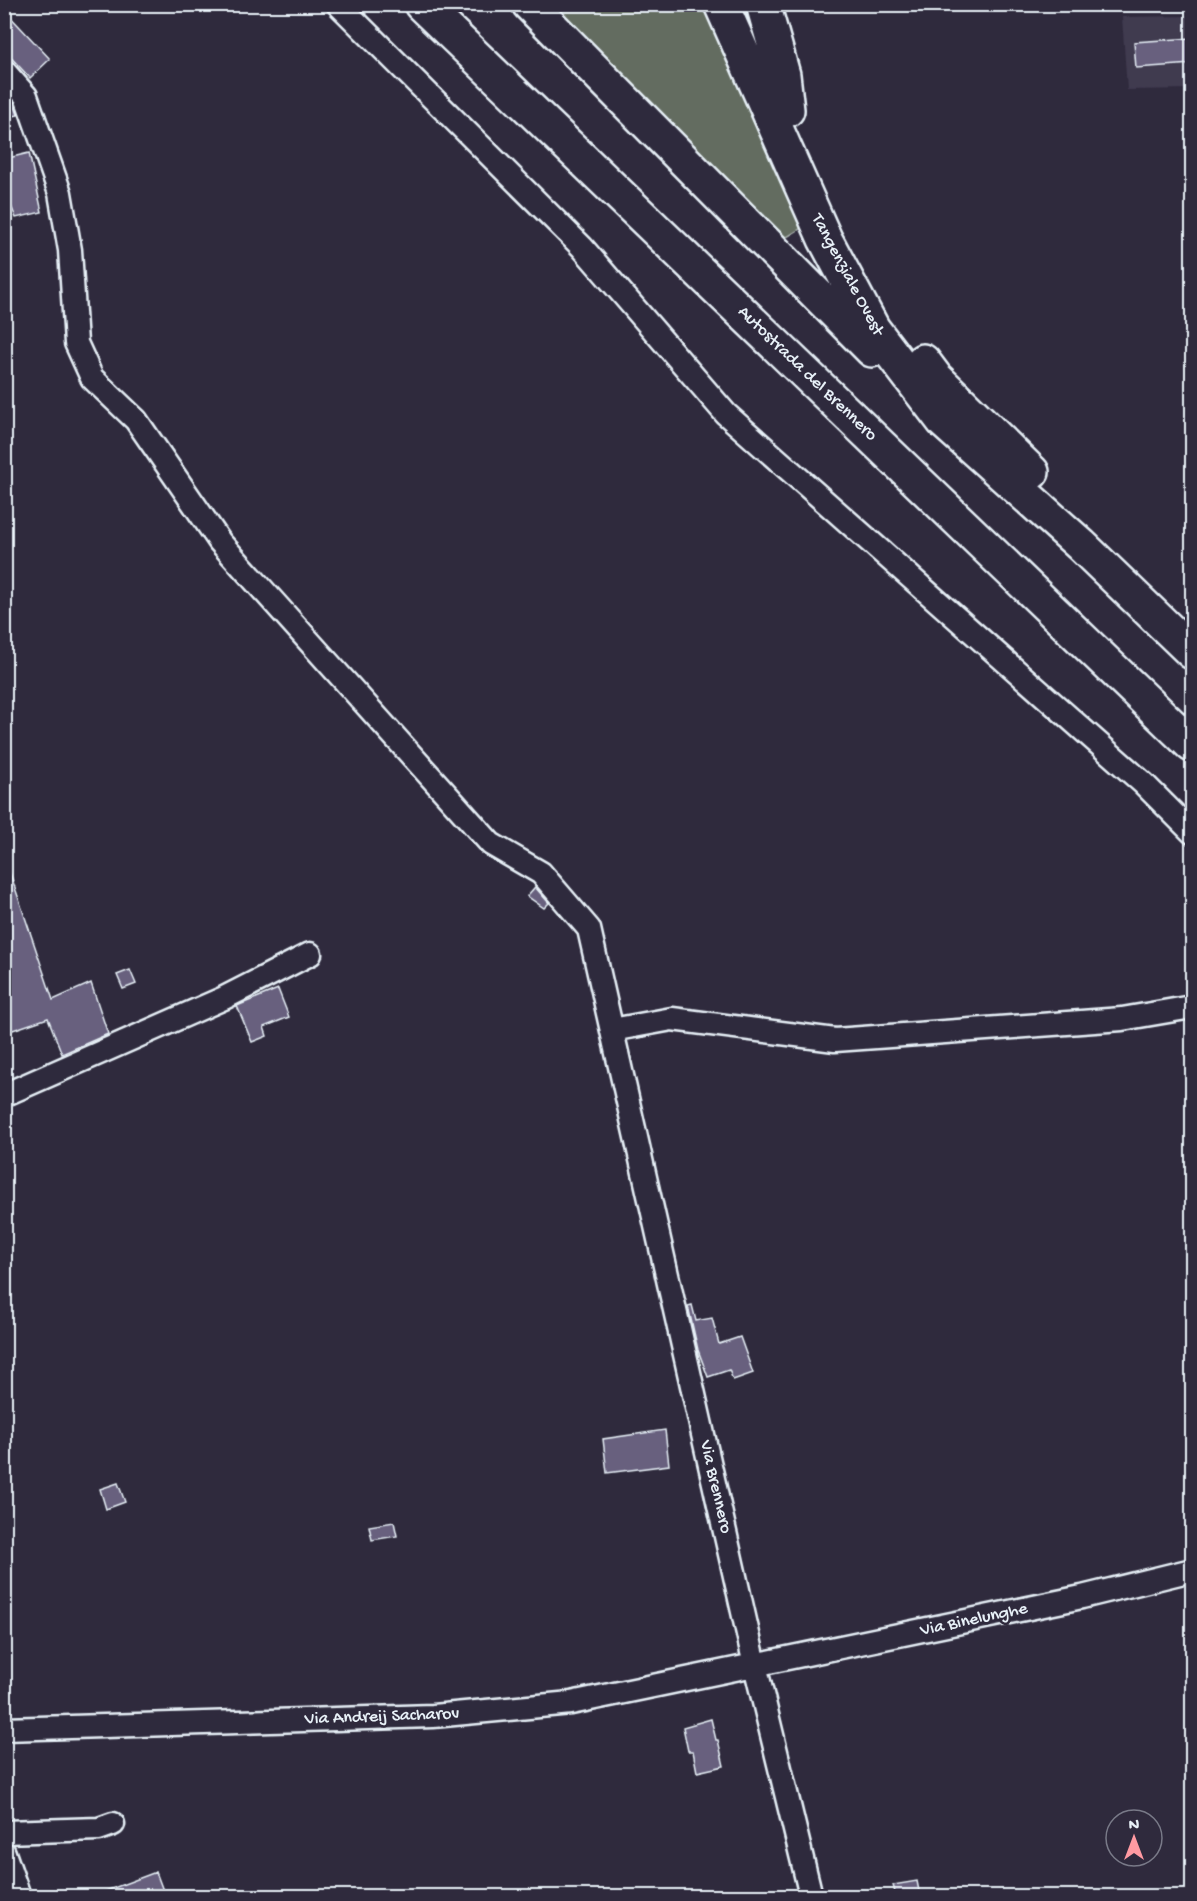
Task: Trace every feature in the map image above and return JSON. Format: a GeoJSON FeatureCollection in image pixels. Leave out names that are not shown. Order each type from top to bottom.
{"type":"FeatureCollection","features":[{"type":"Feature","properties":{"kind":"highway","name":"Autostrada del Brennero"},"geometry":{"type":"LineString","coordinates":[[421,4],[1192,745]]}},
{"type":"Feature","properties":{"kind":"highway","name":"Autostrada del Brennero"},"geometry":{"type":"LineString","coordinates":[[452,4],[724,268],[1192,715]]}},
{"type":"Feature","properties":{"kind":"highway"},"geometry":{"type":"LineString","coordinates":[[529,4],[944,422]]}},
{"type":"Feature","properties":{"kind":"highway","name":"Tangenziale Ovest"},"geometry":{"type":"LineString","coordinates":[[721,4],[825,239],[873,329],[944,422],[1081,545],[1192,652]]}},
{"type":"Feature","properties":{"kind":"highway","name":"Tangenziale Ovest"},"geometry":{"type":"LineString","coordinates":[[743,4],[787,110],[854,250],[892,318],[934,377],[1192,627]]}},
{"type":"Feature","properties":{"kind":"highway"},"geometry":{"type":"LineString","coordinates":[[763,4],[783,75],[787,110]]}},
{"type":"Feature","properties":{"kind":"street"},"geometry":{"type":"LineString","coordinates":[[338,4],[582,247],[726,414],[1143,783],[1192,832]]}},
{"type":"Feature","properties":{"kind":"street","name":"Via Brennero"},"geometry":{"type":"LineString","coordinates":[[4,71],[26,96],[60,193],[70,250],[76,343],[92,378],[136,420],[220,542],[491,844],[541,873],[589,929],[755,1665],[811,1896]]}},
{"type":"Feature","properties":{"kind":"street"},"geometry":{"type":"LineString","coordinates":[[4,1095],[224,998],[310,954]]}},
{"type":"Feature","properties":{"kind":"street"},"geometry":{"type":"LineString","coordinates":[[612,1030],[672,1019],[835,1040],[1122,1019],[1192,1008]]}},
{"type":"Feature","properties":{"kind":"street","name":"Via Binelunghe"},"geometry":{"type":"LineString","coordinates":[[755,1665],[1082,1597],[1192,1570]]}},
{"type":"Feature","properties":{"kind":"street","name":"Via Andreij Sacharov"},"geometry":{"type":"LineString","coordinates":[[4,1729],[433,1716],[571,1703],[755,1665]]}},
{"type":"Feature","properties":{"kind":"street"},"geometry":{"type":"LineString","coordinates":[[4,1833],[99,1829],[113,1824]]}},
{"type":"Feature","properties":{"kind":"street"},"geometry":{"type":"LineString","coordinates":[[4,1853],[19,1896]]}},
{"type":"Feature","properties":{"kind":"shaded area"},"geometry":{"type":"Polygon","coordinates":[[[545,5],[710,5],[805,226],[782,240],[545,5]]]}},
{"type":"Feature","properties":{"kind":"shaded area"},"geometry":{"type":"Polygon","coordinates":[[[1192,16],[1192,89],[1127,90],[1122,17],[1192,16]]]}},
{"type":"Feature","properties":{"kind":"building"},"geometry":{"type":"Polygon","coordinates":[[[4,10],[50,59],[30,78],[4,50],[4,10]]]}},
{"type":"Feature","properties":{"kind":"building"},"geometry":{"type":"Polygon","coordinates":[[[1192,38],[1192,64],[1136,68],[1134,42],[1192,38]]]}},
{"type":"Feature","properties":{"kind":"building"},"geometry":{"type":"Polygon","coordinates":[[[4,92],[14,103],[18,115],[4,118],[4,92]]]}},
{"type":"Feature","properties":{"kind":"building"},"geometry":{"type":"Polygon","coordinates":[[[29,153],[42,212],[16,218],[4,189],[4,159],[29,153]]]}},
{"type":"Feature","properties":{"kind":"building"},"geometry":{"type":"Polygon","coordinates":[[[4,864],[7,864],[53,1000],[91,983],[108,1034],[62,1054],[48,1018],[4,1033],[4,864]]]}},
{"type":"Feature","properties":{"kind":"building"},"geometry":{"type":"Polygon","coordinates":[[[535,887],[549,903],[544,908],[527,896],[535,887]]]}},
{"type":"Feature","properties":{"kind":"building"},"geometry":{"type":"Polygon","coordinates":[[[130,970],[136,984],[123,989],[117,975],[130,970]]]}},
{"type":"Feature","properties":{"kind":"building"},"geometry":{"type":"Polygon","coordinates":[[[278,989],[289,1017],[264,1027],[267,1036],[252,1042],[237,1006],[278,989]]]}},
{"type":"Feature","properties":{"kind":"building"},"geometry":{"type":"Polygon","coordinates":[[[692,1305],[696,1321],[712,1318],[719,1344],[740,1337],[753,1373],[733,1380],[729,1370],[708,1377],[698,1350],[688,1306],[692,1305]]]}},
{"type":"Feature","properties":{"kind":"building"},"geometry":{"type":"Polygon","coordinates":[[[665,1430],[669,1465],[607,1473],[603,1439],[665,1430]]]}},
{"type":"Feature","properties":{"kind":"building"},"geometry":{"type":"Polygon","coordinates":[[[118,1483],[125,1502],[106,1509],[100,1489],[118,1483]]]}},
{"type":"Feature","properties":{"kind":"building"},"geometry":{"type":"Polygon","coordinates":[[[394,1522],[397,1536],[372,1540],[369,1526],[394,1522]]]}},
{"type":"Feature","properties":{"kind":"building"},"geometry":{"type":"Polygon","coordinates":[[[711,1719],[724,1766],[697,1772],[693,1751],[688,1751],[683,1727],[711,1719]]]}},
{"type":"Feature","properties":{"kind":"building"},"geometry":{"type":"Polygon","coordinates":[[[156,1872],[165,1896],[95,1896],[95,1895],[156,1872]]]}},
{"type":"Feature","properties":{"kind":"building"},"geometry":{"type":"Polygon","coordinates":[[[917,1881],[920,1896],[896,1896],[893,1885],[917,1881]]]}}]}
